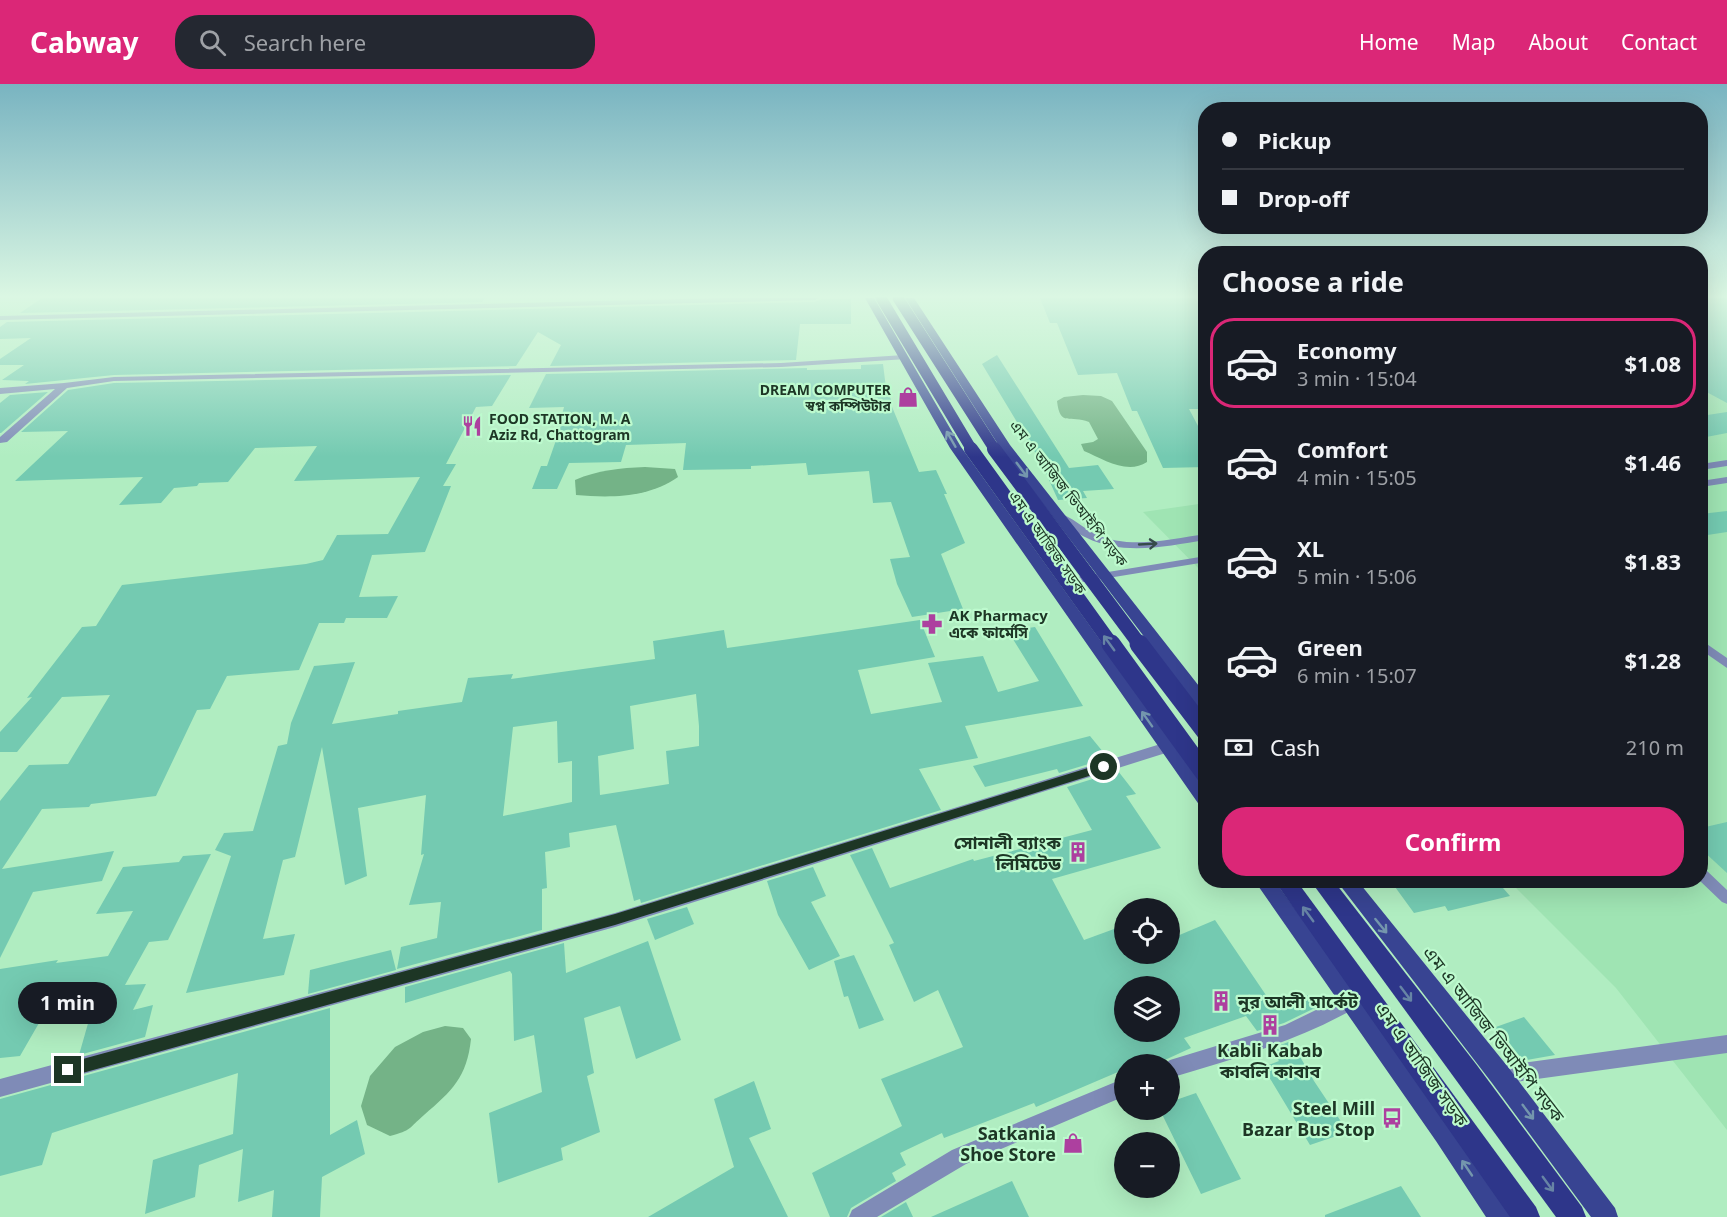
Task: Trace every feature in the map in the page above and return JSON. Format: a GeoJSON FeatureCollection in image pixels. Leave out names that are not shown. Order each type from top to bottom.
{"type":"FeatureCollection","features":[{"type":"Feature","properties":{"kind":"highway"},"geometry":{"type":"LineString","coordinates":[[913,351],[980,464],[1198,764]]}},
{"type":"Feature","properties":{"kind":"highway"},"geometry":{"type":"LineString","coordinates":[[932,351],[1002,462],[1198,721]]}},
{"type":"Feature","properties":{"kind":"highway"},"geometry":{"type":"LineString","coordinates":[[1290,888],[1526,1217]]}},
{"type":"Feature","properties":{"kind":"highway"},"geometry":{"type":"LineString","coordinates":[[1326,888],[1467,1073],[1572,1217]]}},
{"type":"Feature","properties":{"kind":"main road","name":"এম এ আজিজ সড়ক"},"geometry":{"type":"LineString","coordinates":[[900,351],[956,448],[1198,790]]}},
{"type":"Feature","properties":{"kind":"main road","name":"এম এ আজিজ ভিআইপি সড়ক"},"geometry":{"type":"LineString","coordinates":[[943,351],[1005,447],[1198,696]]}},
{"type":"Feature","properties":{"kind":"main road","name":"এম এ আজিজ সড়ক"},"geometry":{"type":"LineString","coordinates":[[1269,888],[1351,1001],[1500,1217]]}},
{"type":"Feature","properties":{"kind":"main road","name":"এম এ আজিজ ভিআইপি সড়ক"},"geometry":{"type":"LineString","coordinates":[[1351,888],[1500,1075],[1606,1217]]}},
{"type":"Feature","properties":{"kind":"street"},"geometry":{"type":"LineString","coordinates":[[0,391],[64,386],[114,378],[781,364],[904,357]]}},
{"type":"Feature","properties":{"kind":"street"},"geometry":{"type":"LineString","coordinates":[[1,442],[64,386]]}},
{"type":"Feature","properties":{"kind":"street"},"geometry":{"type":"LineString","coordinates":[[1708,466],[1727,463]]}},
{"type":"Feature","properties":{"kind":"street"},"geometry":{"type":"LineString","coordinates":[[1708,483],[1727,480]]}},
{"type":"Feature","properties":{"kind":"street"},"geometry":{"type":"LineString","coordinates":[[1055,514],[1092,536],[1121,545],[1153,544],[1198,538]]}},
{"type":"Feature","properties":{"kind":"street"},"geometry":{"type":"LineString","coordinates":[[1052,584],[1198,560]]}},
{"type":"Feature","properties":{"kind":"street"},"geometry":{"type":"LineString","coordinates":[[1708,649],[1727,664]]}},
{"type":"Feature","properties":{"kind":"street"},"geometry":{"type":"LineString","coordinates":[[0,1088],[615,920],[1167,747]]}},
{"type":"Feature","properties":{"kind":"street"},"geometry":{"type":"LineString","coordinates":[[1180,1066],[1245,1048],[1321,1020],[1351,1001]]}},
{"type":"Feature","properties":{"kind":"street"},"geometry":{"type":"LineString","coordinates":[[1500,1075],[1727,1044]]}},
{"type":"Feature","properties":{"kind":"street"},"geometry":{"type":"LineString","coordinates":[[859,1217],[959,1157],[1114,1092]]}},
{"type":"Feature","properties":{"kind":"lane"},"geometry":{"type":"LineString","coordinates":[[1708,880],[1727,898]]}},
{"type":"Feature","properties":{"kind":"shaded area"},"geometry":{"type":"Polygon","coordinates":[[[1708,351],[1727,351],[1727,1130],[1616,988],[1516,888],[1708,888],[1708,351]]]}},
{"type":"Feature","properties":{"kind":"shaded area"},"geometry":{"type":"Polygon","coordinates":[[[1101,396],[1112,401],[1147,452],[1147,462],[1139,466],[1123,466],[1084,451],[1081,444],[1098,439],[1089,422],[1063,417],[1058,409],[1057,401],[1064,397],[1101,396]]]}},
{"type":"Feature","properties":{"kind":"shaded area"},"geometry":{"type":"Polygon","coordinates":[[[645,467],[675,469],[678,477],[642,493],[616,496],[576,495],[575,480],[609,470],[645,467]]]}},
{"type":"Feature","properties":{"kind":"shaded area"},"geometry":{"type":"Polygon","coordinates":[[[1198,504],[1198,568],[1143,512],[1198,504]]]}},
{"type":"Feature","properties":{"kind":"shaded area"},"geometry":{"type":"Polygon","coordinates":[[[445,1026],[463,1028],[471,1039],[466,1064],[450,1090],[412,1126],[402,1132],[390,1136],[367,1125],[361,1106],[370,1076],[395,1047],[423,1032],[445,1026]]]}},
{"type":"Feature","properties":{"kind":"building"},"geometry":{"type":"Polygon","coordinates":[[[12,351],[526,351],[516,366],[114,375],[25,384],[29,381],[2,380],[24,365],[0,365],[0,359],[12,351]]]}},
{"type":"Feature","properties":{"kind":"building"},"geometry":{"type":"Polygon","coordinates":[[[558,351],[797,351],[796,360],[550,366],[558,351]]]}},
{"type":"Feature","properties":{"kind":"building"},"geometry":{"type":"Polygon","coordinates":[[[1068,351],[1198,351],[1198,409],[1189,409],[1198,426],[1198,467],[1163,468],[1137,411],[1132,411],[1117,373],[1078,375],[1068,351]]]}},
{"type":"Feature","properties":{"kind":"building"},"geometry":{"type":"Polygon","coordinates":[[[1708,351],[1727,351],[1727,403],[1708,393],[1708,351]]]}},
{"type":"Feature","properties":{"kind":"building"},"geometry":{"type":"Polygon","coordinates":[[[997,355],[1069,468],[1098,465],[1114,489],[1083,491],[1087,498],[1058,500],[1041,462],[982,364],[997,355]]]}},
{"type":"Feature","properties":{"kind":"building"},"geometry":{"type":"Polygon","coordinates":[[[883,364],[886,388],[892,402],[890,402],[919,472],[936,470],[965,543],[941,554],[963,609],[912,617],[897,584],[890,559],[910,557],[891,502],[873,503],[869,471],[808,475],[806,463],[751,466],[751,469],[683,470],[686,443],[626,445],[621,462],[569,463],[557,489],[532,489],[541,466],[547,466],[562,423],[560,423],[564,407],[529,408],[546,374],[807,368],[807,370],[861,369],[861,365],[883,364]]]}},
{"type":"Feature","properties":{"kind":"building"},"geometry":{"type":"Polygon","coordinates":[[[511,375],[492,406],[476,407],[446,464],[456,464],[443,486],[451,486],[425,552],[372,555],[359,597],[398,596],[387,618],[346,618],[344,623],[319,623],[299,670],[227,676],[210,709],[197,710],[156,796],[91,804],[89,807],[42,809],[2,869],[114,851],[102,881],[33,892],[0,958],[0,801],[29,765],[68,764],[110,695],[62,697],[17,752],[0,752],[0,732],[32,697],[27,698],[82,627],[96,626],[122,585],[306,564],[323,560],[337,535],[388,534],[420,477],[294,481],[317,446],[255,448],[228,482],[199,483],[197,486],[174,488],[161,503],[119,505],[143,477],[15,481],[68,431],[21,432],[68,390],[114,383],[511,375]]]}},
{"type":"Feature","properties":{"kind":"building"},"geometry":{"type":"Polygon","coordinates":[[[48,392],[0,433],[0,403],[10,395],[48,392]]]}},
{"type":"Feature","properties":{"kind":"building"},"geometry":{"type":"Polygon","coordinates":[[[1727,412],[1727,433],[1708,437],[1708,415],[1727,412]]]}},
{"type":"Feature","properties":{"kind":"building"},"geometry":{"type":"Polygon","coordinates":[[[1727,511],[1727,532],[1708,535],[1708,513],[1727,511]]]}},
{"type":"Feature","properties":{"kind":"building"},"geometry":{"type":"Polygon","coordinates":[[[920,620],[935,657],[858,670],[871,714],[942,702],[928,663],[983,656],[998,692],[1039,681],[1008,631],[1035,627],[1083,706],[965,726],[978,758],[919,769],[941,810],[641,903],[640,899],[634,901],[616,825],[569,833],[570,847],[545,852],[547,888],[542,889],[542,930],[397,969],[401,947],[437,938],[441,902],[409,905],[424,854],[421,855],[426,795],[358,808],[367,876],[345,885],[322,747],[295,857],[283,860],[263,939],[295,934],[284,975],[186,993],[231,856],[215,850],[224,833],[253,831],[278,746],[287,744],[291,723],[314,666],[355,662],[332,724],[398,714],[398,711],[462,702],[468,678],[513,674],[511,679],[655,659],[653,641],[724,630],[727,648],[920,620]],[[696,694],[630,706],[634,749],[598,756],[600,795],[669,784],[666,751],[699,746],[696,694]],[[557,721],[513,727],[503,816],[572,802],[572,761],[558,763],[557,721]]]}},
{"type":"Feature","properties":{"kind":"building"},"geometry":{"type":"Polygon","coordinates":[[[1090,736],[1108,758],[1059,773],[1057,769],[985,787],[973,766],[1090,736]]]}},
{"type":"Feature","properties":{"kind":"building"},"geometry":{"type":"Polygon","coordinates":[[[1118,771],[1136,794],[1126,796],[1161,848],[1052,879],[1084,940],[1114,929],[1114,964],[1180,964],[1180,935],[1215,920],[1276,1010],[1308,995],[1317,1007],[1284,1023],[1257,1031],[1246,1016],[1184,1038],[1191,1048],[1178,1054],[1114,1054],[1114,1074],[1036,1107],[1034,1103],[944,1138],[942,1133],[900,1153],[906,1165],[892,1173],[896,1181],[851,1208],[847,1217],[830,1217],[812,1173],[902,1126],[881,1079],[963,1047],[938,990],[914,1002],[889,945],[894,943],[850,855],[872,848],[890,888],[973,859],[974,861],[1092,830],[1067,787],[1118,771]]]}},
{"type":"Feature","properties":{"kind":"building"},"geometry":{"type":"Polygon","coordinates":[[[1727,822],[1727,873],[1708,855],[1708,826],[1727,822]]]}},
{"type":"Feature","properties":{"kind":"building"},"geometry":{"type":"Polygon","coordinates":[[[211,854],[168,940],[149,942],[125,985],[146,984],[133,1010],[153,1005],[145,1037],[79,1055],[97,992],[54,997],[20,1056],[0,1058],[0,969],[58,960],[56,963],[108,956],[133,911],[96,914],[123,867],[179,862],[183,856],[211,854]]]}},
{"type":"Feature","properties":{"kind":"building"},"geometry":{"type":"Polygon","coordinates":[[[813,867],[826,896],[811,902],[840,956],[809,970],[778,915],[767,881],[813,867]]]}},
{"type":"Feature","properties":{"kind":"building"},"geometry":{"type":"Polygon","coordinates":[[[1396,888],[1503,888],[1510,896],[1448,911],[1445,906],[1414,913],[1396,888]]]}},
{"type":"Feature","properties":{"kind":"building"},"geometry":{"type":"Polygon","coordinates":[[[687,907],[694,924],[655,940],[647,919],[687,907]]]}},
{"type":"Feature","properties":{"kind":"building"},"geometry":{"type":"Polygon","coordinates":[[[648,941],[681,1040],[636,1059],[620,1006],[584,1018],[594,1073],[587,1076],[600,1132],[561,1148],[563,1160],[498,1183],[489,1113],[542,1092],[534,1035],[514,1041],[512,974],[510,971],[405,1003],[405,987],[564,943],[566,973],[648,941]]]}},
{"type":"Feature","properties":{"kind":"building"},"geometry":{"type":"Polygon","coordinates":[[[391,950],[396,970],[308,994],[310,970],[391,950]]]}},
{"type":"Feature","properties":{"kind":"building"},"geometry":{"type":"Polygon","coordinates":[[[854,955],[884,1020],[859,1029],[848,996],[844,997],[834,961],[854,955]]]}},
{"type":"Feature","properties":{"kind":"building"},"geometry":{"type":"Polygon","coordinates":[[[330,1008],[330,1135],[357,1120],[365,1154],[322,1177],[320,1217],[272,1217],[274,1190],[238,1202],[243,1149],[199,1165],[195,1197],[145,1214],[153,1160],[233,1134],[238,1073],[52,1133],[42,1165],[0,1176],[0,1099],[330,1008]]]}},
{"type":"Feature","properties":{"kind":"building"},"geometry":{"type":"Polygon","coordinates":[[[1524,1017],[1555,1055],[1521,1061],[1493,1028],[1524,1017]]]}},
{"type":"Feature","properties":{"kind":"building"},"geometry":{"type":"Polygon","coordinates":[[[1291,1041],[1348,1132],[1310,1145],[1263,1067],[1279,1061],[1270,1049],[1291,1041]]]}},
{"type":"Feature","properties":{"kind":"building"},"geometry":{"type":"Polygon","coordinates":[[[754,1081],[771,1129],[749,1138],[788,1217],[648,1217],[734,1167],[714,1099],[754,1081]]]}},
{"type":"Feature","properties":{"kind":"building"},"geometry":{"type":"Polygon","coordinates":[[[1196,1093],[1241,1179],[1201,1194],[1180,1151],[1180,1132],[1171,1132],[1165,1120],[1180,1120],[1180,1099],[1196,1093]]]}},
{"type":"Feature","properties":{"kind":"building"},"geometry":{"type":"Polygon","coordinates":[[[1012,1181],[1029,1217],[931,1217],[1012,1181]]]}},
{"type":"Feature","properties":{"kind":"building"},"geometry":{"type":"Polygon","coordinates":[[[1401,1186],[1421,1217],[1325,1217],[1325,1215],[1401,1186]]]}},
{"type":"Feature","properties":{"kind":"building"},"geometry":{"type":"Polygon","coordinates":[[[906,1202],[913,1217],[881,1217],[906,1202]]]}},
{"type":"Feature","properties":{"kind":"place","name":"DREAM COMPUTER স্বপ্ন কম্পিউটার"},"geometry":{"type":"Point","coordinates":[908,397]}},
{"type":"Feature","properties":{"kind":"place","name":"FOOD STATION, M. A Aziz Rd, Chattogram"},"geometry":{"type":"Point","coordinates":[472,426]}},
{"type":"Feature","properties":{"kind":"place","name":"AK Pharmacy একে ফার্মেসি"},"geometry":{"type":"Point","coordinates":[932,624]}},
{"type":"Feature","properties":{"kind":"place","name":"সোনালী ব্যাংক লিমিটেড"},"geometry":{"type":"Point","coordinates":[1078,852]}},
{"type":"Feature","properties":{"kind":"place","name":"নুর আলী মার্কেট"},"geometry":{"type":"Point","coordinates":[1221,1001]}},
{"type":"Feature","properties":{"kind":"place","name":"Kabli Kabab কাবলি কাবাব"},"geometry":{"type":"Point","coordinates":[1270,1025]}},
{"type":"Feature","properties":{"kind":"place","name":"Steel Mill Bazar Bus Stop"},"geometry":{"type":"Point","coordinates":[1392,1118]}},
{"type":"Feature","properties":{"kind":"place","name":"Satkania Shoe Store"},"geometry":{"type":"Point","coordinates":[1073,1143]}},
{"type":"Feature","properties":{"kind":"route"},"geometry":{"type":"LineString","coordinates":[[68,1070],[615,920],[1104,767]]}}]}
